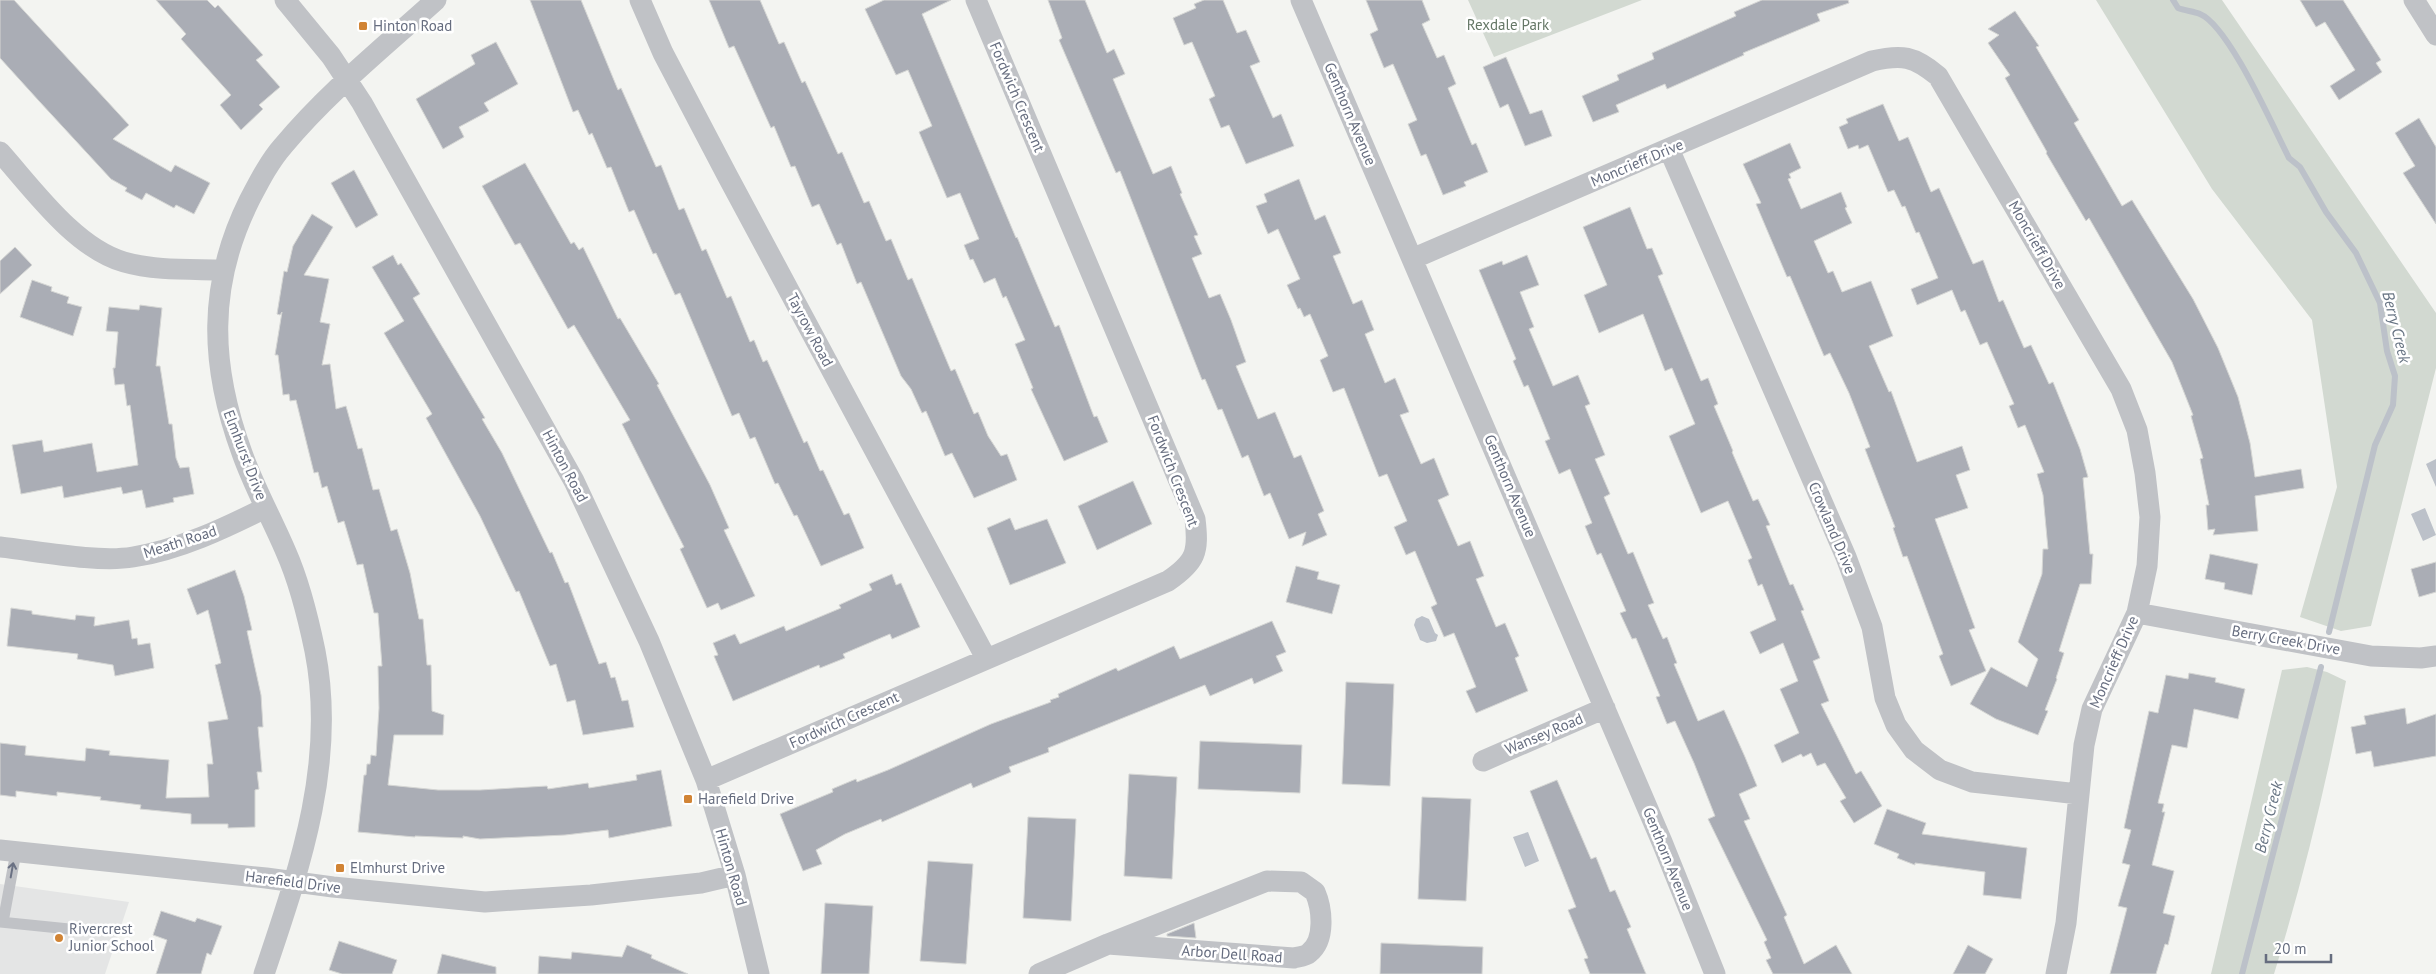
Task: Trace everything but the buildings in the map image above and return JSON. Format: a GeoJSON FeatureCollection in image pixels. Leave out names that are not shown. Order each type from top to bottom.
{"type":"FeatureCollection","features":[{"type":"Feature","properties":{"kind":"street","name":"Hinton Road"},"geometry":{"type":"LineString","coordinates":[[285,0],[348,80],[574,481],[649,641],[706,780],[735,875],[759,974]]}},
{"type":"Feature","properties":{"kind":"street","name":"Elmhurst Drive"},"geometry":{"type":"LineString","coordinates":[[264,974],[295,881],[315,802],[322,744],[320,696],[315,651],[287,555],[243,457],[227,412],[219,371],[216,330],[223,270],[240,220],[263,175],[282,147],[348,80],[436,0]]}},
{"type":"Feature","properties":{"kind":"street","name":"Tayrow Road"},"geometry":{"type":"LineString","coordinates":[[640,0],[664,53],[727,175],[986,658]]}},
{"type":"Feature","properties":{"kind":"street","name":"Fordwich Crescent"},"geometry":{"type":"LineString","coordinates":[[706,780],[1168,581],[1185,569],[1195,556],[1197,536],[1191,510],[976,0]]}},
{"type":"Feature","properties":{"kind":"street","name":"Genthorn Avenue"},"geometry":{"type":"LineString","coordinates":[[1301,0],[1605,708],[1715,974]]}},
{"type":"Feature","properties":{"kind":"street"},"geometry":{"type":"LineString","coordinates":[[2414,0],[2436,35]]}},
{"type":"Feature","properties":{"kind":"street","name":"Moncrieff Drive"},"geometry":{"type":"LineString","coordinates":[[1412,259],[1872,61],[1890,57],[1907,57],[1923,63],[1938,76],[2121,390],[2137,430],[2146,474],[2150,517],[2147,566],[2137,612],[2092,709],[2084,745],[2066,923],[2056,974]]}},
{"type":"Feature","properties":{"kind":"street","name":"Crowland Drive"},"geometry":{"type":"LineString","coordinates":[[1669,150],[1846,557],[1872,627],[1885,698],[1896,725],[1914,750],[1940,770],[1972,782],[2078,794]]}},
{"type":"Feature","properties":{"kind":"street"},"geometry":{"type":"LineString","coordinates":[[0,152],[56,214],[101,253],[125,262],[153,266],[223,270]]}},
{"type":"Feature","properties":{"kind":"street","name":"Meath Road"},"geometry":{"type":"LineString","coordinates":[[0,547],[97,558],[132,558],[166,549],[209,533],[265,508]]}},
{"type":"Feature","properties":{"kind":"street","name":"Berry Creek Drive"},"geometry":{"type":"LineString","coordinates":[[2137,612],[2371,656],[2421,658],[2436,656]]}},
{"type":"Feature","properties":{"kind":"street","name":"Wansey Road"},"geometry":{"type":"LineString","coordinates":[[1482,761],[1605,708]]}},
{"type":"Feature","properties":{"kind":"street","name":"Harefield Drive"},"geometry":{"type":"LineString","coordinates":[[8,851],[486,902],[591,895],[701,882],[735,875]]}},
{"type":"Feature","properties":{"kind":"street","name":"Arbor Dell Road"},"geometry":{"type":"LineString","coordinates":[[1039,974],[1108,944],[1266,881],[1301,882],[1314,892],[1321,920],[1318,940],[1309,953],[1294,958],[1108,944]]}},
{"type":"Feature","properties":{"kind":"lane"},"geometry":{"type":"LineString","coordinates":[[8,851],[2,922],[69,929]]}},
{"type":"Feature","properties":{"kind":"shaded area"},"geometry":{"type":"Polygon","coordinates":[[[2436,459],[2436,487],[2426,464],[2436,459]]]}},
{"type":"Feature","properties":{"kind":"shaded area"},"geometry":{"type":"Polygon","coordinates":[[[2425,508],[2436,535],[2423,541],[2411,514],[2425,508]]]}},
{"type":"Feature","properties":{"kind":"shaded area"},"geometry":{"type":"Polygon","coordinates":[[[1422,616],[1429,619],[1435,633],[1438,635],[1436,641],[1427,643],[1420,640],[1414,625],[1416,619],[1422,616]]]}},
{"type":"Feature","properties":{"kind":"shaded area"},"geometry":{"type":"Polygon","coordinates":[[[1528,832],[1539,861],[1525,867],[1513,837],[1528,832]]]}},
{"type":"Feature","properties":{"kind":"shaded area","name":"Rivercrest Junior School"},"geometry":{"type":"Polygon","coordinates":[[[0,884],[129,902],[105,974],[0,974],[0,884]]]}},
{"type":"Feature","properties":{"kind":"green space","name":"Rexdale Park"},"geometry":{"type":"Polygon","coordinates":[[[1468,0],[1642,0],[1494,57],[1468,0]]]}},
{"type":"Feature","properties":{"kind":"green space"},"geometry":{"type":"Polygon","coordinates":[[[2096,0],[2222,0],[2436,313],[2436,368],[2371,626],[2341,631],[2300,617],[2337,487],[2312,320],[2212,189],[2096,0]]]}},
{"type":"Feature","properties":{"kind":"green space"},"geometry":{"type":"Polygon","coordinates":[[[2307,667],[2327,672],[2346,681],[2314,829],[2274,974],[2211,974],[2282,670],[2307,667]]]}},
{"type":"Feature","properties":{"kind":"waterway","name":"Berry Creek"},"geometry":{"type":"LineString","coordinates":[[2173,0],[2178,8],[2200,14],[2211,22],[2224,37],[2249,79],[2289,158],[2300,167],[2326,212],[2356,253],[2380,303],[2387,351],[2395,376],[2393,405],[2375,445],[2329,632]]}},
{"type":"Feature","properties":{"kind":"waterway","name":"Berry Creek"},"geometry":{"type":"LineString","coordinates":[[2242,974],[2321,667]]}},
{"type":"Feature","properties":{"kind":"place","name":"Hinton Road"},"geometry":{"type":"Point","coordinates":[363,26]}},
{"type":"Feature","properties":{"kind":"place","name":"Harefield Drive"},"geometry":{"type":"Point","coordinates":[688,799]}},
{"type":"Feature","properties":{"kind":"place","name":"Elmhurst Drive"},"geometry":{"type":"Point","coordinates":[340,868]}},
{"type":"Feature","properties":{"kind":"place","name":"Rivercrest Junior School"},"geometry":{"type":"Point","coordinates":[59,938]}}]}
